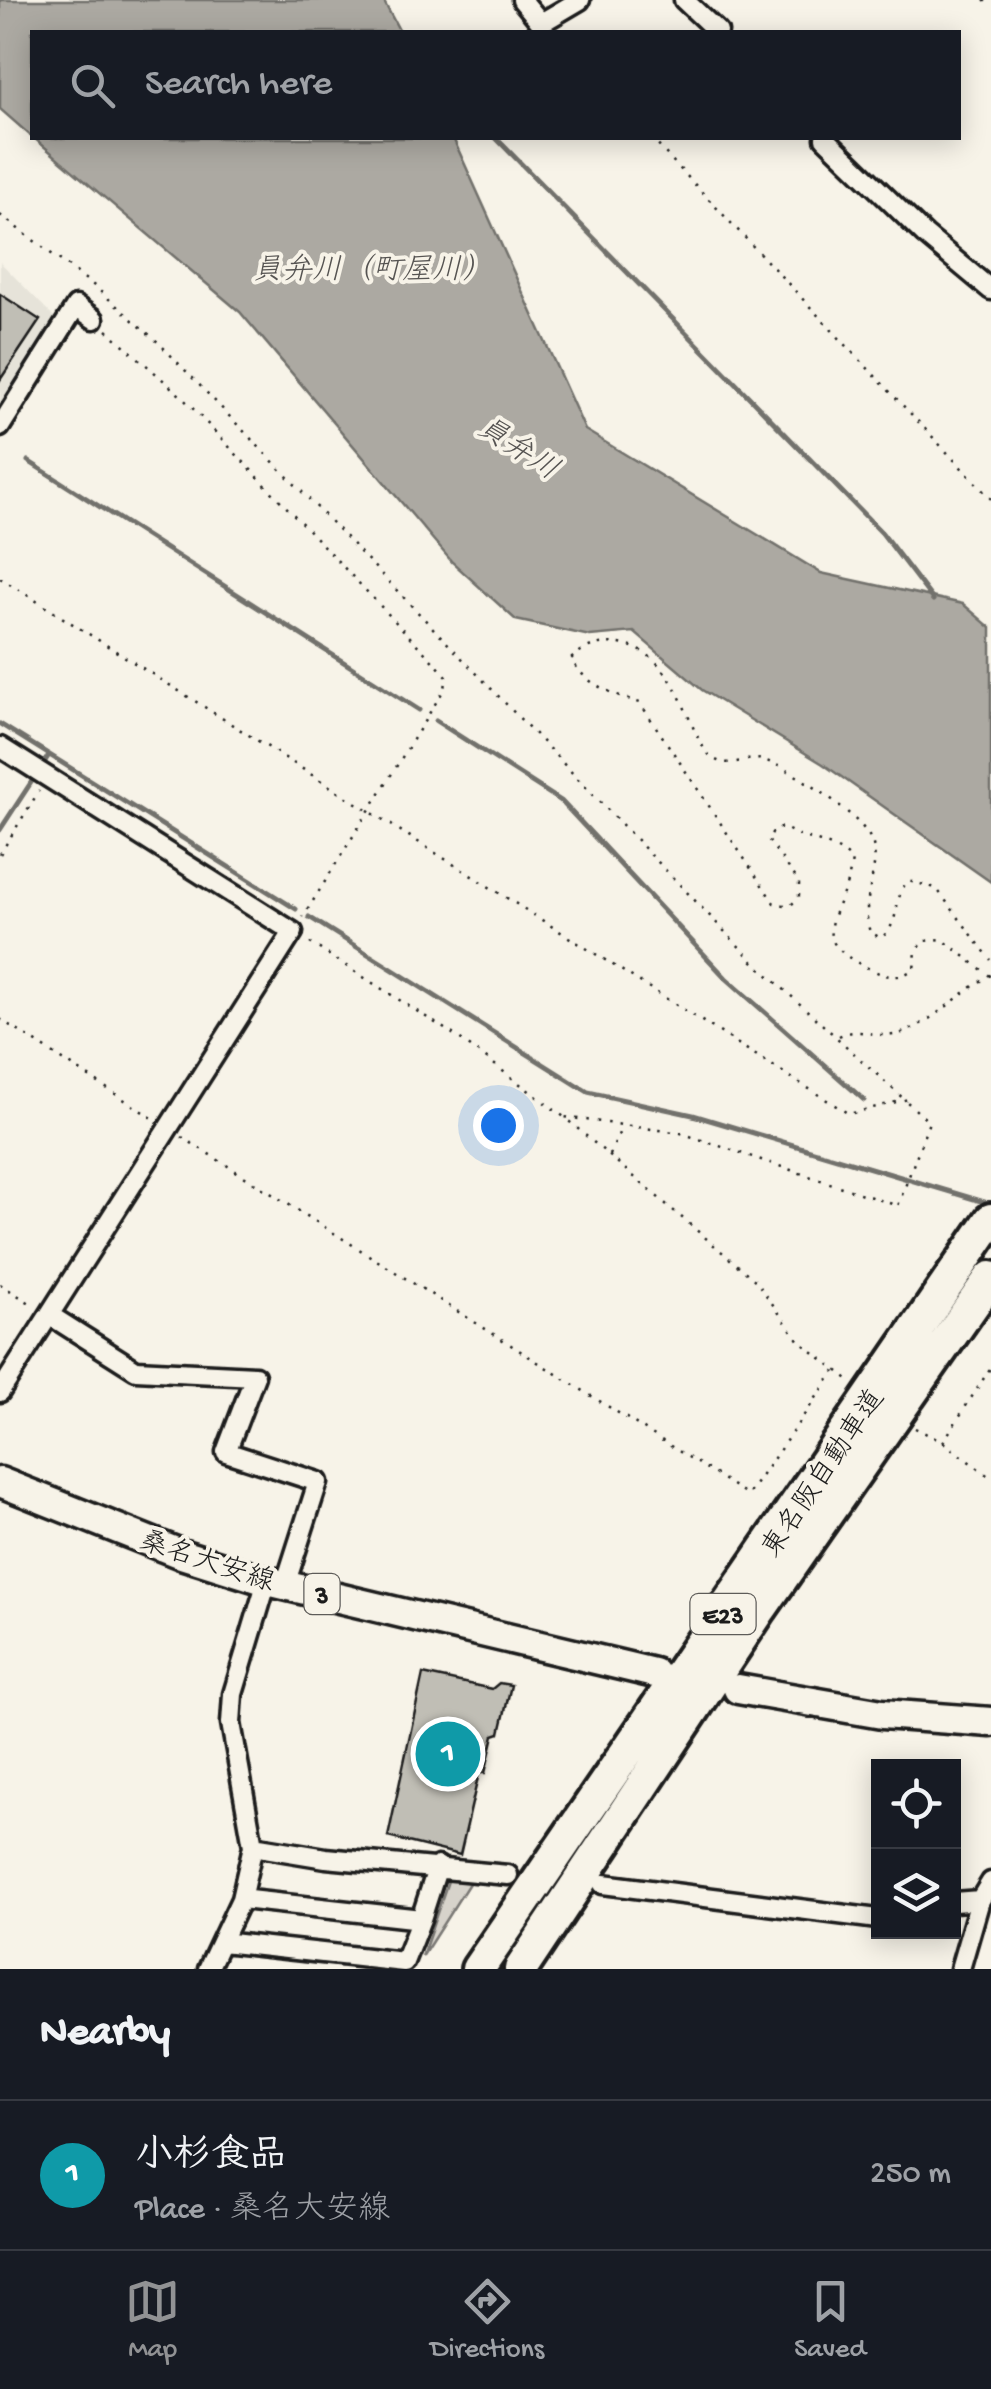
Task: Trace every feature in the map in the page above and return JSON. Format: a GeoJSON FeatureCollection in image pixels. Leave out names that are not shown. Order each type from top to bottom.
{"type":"FeatureCollection","features":[{"type":"Feature","properties":{"kind":"highway","name":"東名阪自動車道"},"geometry":{"type":"LineString","coordinates":[[521,1969],[760,1610],[978,1268],[991,1220]]}},
{"type":"Feature","properties":{"kind":"highway","name":"東名阪自動車道"},"geometry":{"type":"LineString","coordinates":[[478,1969],[978,1268]]}},
{"type":"Feature","properties":{"kind":"main road","name":"桑名大安線"},"geometry":{"type":"LineString","coordinates":[[0,1482],[181,1554],[276,1583],[654,1673]]}},
{"type":"Feature","properties":{"kind":"main road"},"geometry":{"type":"LineString","coordinates":[[738,1690],[882,1714],[991,1722]]}},
{"type":"Feature","properties":{"kind":"street"},"geometry":{"type":"LineString","coordinates":[[522,0],[541,23],[580,0]]}},
{"type":"Feature","properties":{"kind":"street"},"geometry":{"type":"LineString","coordinates":[[684,0],[716,30]]}},
{"type":"Feature","properties":{"kind":"street"},"geometry":{"type":"LineString","coordinates":[[827,140],[925,235],[991,290]]}},
{"type":"Feature","properties":{"kind":"street"},"geometry":{"type":"LineString","coordinates":[[0,427],[76,306],[94,319]]}},
{"type":"Feature","properties":{"kind":"street"},"geometry":{"type":"LineString","coordinates":[[0,747],[293,932],[0,1392]]}},
{"type":"Feature","properties":{"kind":"street"},"geometry":{"type":"LineString","coordinates":[[51,1316],[136,1370],[255,1376],[226,1452],[318,1482],[234,1694],[231,1723],[253,1846],[241,1899],[208,1969]]}},
{"type":"Feature","properties":{"kind":"street"},"geometry":{"type":"LineString","coordinates":[[253,1846],[326,1858],[508,1875]]}},
{"type":"Feature","properties":{"kind":"street"},"geometry":{"type":"LineString","coordinates":[[222,1942],[404,1962],[438,1866]]}},
{"type":"Feature","properties":{"kind":"street"},"geometry":{"type":"LineString","coordinates":[[960,1969],[980,1900],[991,1882]]}},
{"type":"Feature","properties":{"kind":"street"},"geometry":{"type":"LineString","coordinates":[[603,1884],[871,1919]]}},
{"type":"Feature","properties":{"kind":"street"},"geometry":{"type":"LineString","coordinates":[[241,1899],[421,1918]]}},
{"type":"Feature","properties":{"kind":"street"},"geometry":{"type":"LineString","coordinates":[[961,1901],[980,1900]]}},
{"type":"Feature","properties":{"kind":"path"},"geometry":{"type":"LineString","coordinates":[[984,0],[991,7]]}},
{"type":"Feature","properties":{"kind":"path"},"geometry":{"type":"LineString","coordinates":[[654,140],[991,498]]}},
{"type":"Feature","properties":{"kind":"path"},"geometry":{"type":"LineString","coordinates":[[0,215],[93,285],[159,342],[754,962],[909,1099],[929,1122],[898,1206],[681,1133],[564,1117]]}},
{"type":"Feature","properties":{"kind":"path"},"geometry":{"type":"LineString","coordinates":[[94,319],[180,395],[447,676],[446,688],[293,932],[459,1038],[564,1117],[756,1280],[799,1342],[853,1383]]}},
{"type":"Feature","properties":{"kind":"path"},"geometry":{"type":"LineString","coordinates":[[0,578],[849,1114],[909,1099]]}},
{"type":"Feature","properties":{"kind":"path"},"geometry":{"type":"LineString","coordinates":[[838,1037],[850,1030],[887,1038],[906,1032],[991,975],[942,939],[924,941],[916,952],[914,968],[903,977],[886,976],[847,958],[832,946],[829,934],[850,880],[852,860],[838,846],[798,836],[783,827],[774,829],[768,840],[799,882],[800,898],[790,906],[774,902],[640,704],[614,695],[579,674],[571,659],[582,649],[608,642],[634,646],[671,681],[693,718],[703,748],[716,760],[761,759],[787,770],[863,829],[872,842],[874,861],[866,899],[870,932],[881,938],[890,930],[898,918],[902,888],[908,881],[924,882],[936,888],[991,960]]}},
{"type":"Feature","properties":{"kind":"path"},"geometry":{"type":"LineString","coordinates":[[0,854],[48,776]]}},
{"type":"Feature","properties":{"kind":"path"},"geometry":{"type":"LineString","coordinates":[[0,1019],[748,1495],[836,1370]]}},
{"type":"Feature","properties":{"kind":"path"},"geometry":{"type":"LineString","coordinates":[[610,1155],[623,1125]]}},
{"type":"Feature","properties":{"kind":"path"},"geometry":{"type":"LineString","coordinates":[[0,1284],[51,1316]]}},
{"type":"Feature","properties":{"kind":"path"},"geometry":{"type":"LineString","coordinates":[[943,1442],[991,1367]]}},
{"type":"Feature","properties":{"kind":"path"},"geometry":{"type":"LineString","coordinates":[[914,1428],[943,1442],[991,1478]]}},
{"type":"Feature","properties":{"kind":"shaded area"},"geometry":{"type":"Polygon","coordinates":[[[0,262],[56,319],[0,409],[0,262]]]}},
{"type":"Feature","properties":{"kind":"shaded area"},"geometry":{"type":"Polygon","coordinates":[[[450,1875],[473,1877],[422,1957],[450,1875]]]}},
{"type":"Feature","properties":{"kind":"water"},"geometry":{"type":"Polygon","coordinates":[[[0,0],[383,0],[399,30],[30,30],[30,135],[0,109],[0,0]]]}},
{"type":"Feature","properties":{"kind":"water","name":"員弁川（町屋川）"},"geometry":{"type":"Polygon","coordinates":[[[36,140],[454,140],[585,430],[821,573],[963,604],[991,628],[991,882],[823,764],[702,690],[634,632],[590,636],[516,620],[452,562],[240,312],[36,140]]]}},
{"type":"Feature","properties":{"kind":"building"},"geometry":{"type":"Polygon","coordinates":[[[0,294],[40,320],[0,380],[0,294]]]}},
{"type":"Feature","properties":{"kind":"building"},"geometry":{"type":"Polygon","coordinates":[[[423,1674],[492,1689],[499,1683],[511,1685],[500,1733],[494,1735],[485,1773],[479,1773],[460,1855],[388,1837],[423,1674]]]}},
{"type":"Feature","properties":{"kind":"waterway"},"geometry":{"type":"LineString","coordinates":[[498,140],[882,533],[933,600]]}},
{"type":"Feature","properties":{"kind":"waterway"},"geometry":{"type":"LineString","coordinates":[[28,461],[419,710]]}},
{"type":"Feature","properties":{"kind":"waterway"},"geometry":{"type":"LineString","coordinates":[[436,721],[561,801],[726,978],[864,1100]]}},
{"type":"Feature","properties":{"kind":"waterway"},"geometry":{"type":"LineString","coordinates":[[0,724],[296,909]]}},
{"type":"Feature","properties":{"kind":"waterway"},"geometry":{"type":"LineString","coordinates":[[0,830],[49,755]]}},
{"type":"Feature","properties":{"kind":"waterway"},"geometry":{"type":"LineString","coordinates":[[309,917],[588,1092],[693,1115],[991,1204]]}},
{"type":"Feature","properties":{"kind":"place","name":"小杉食品"},"geometry":{"type":"Point","coordinates":[448,1754]}},
{"type":"Feature","properties":{"kind":"water label","name":"員弁川"},"geometry":{"type":"Point","coordinates":[519,447]}}]}
